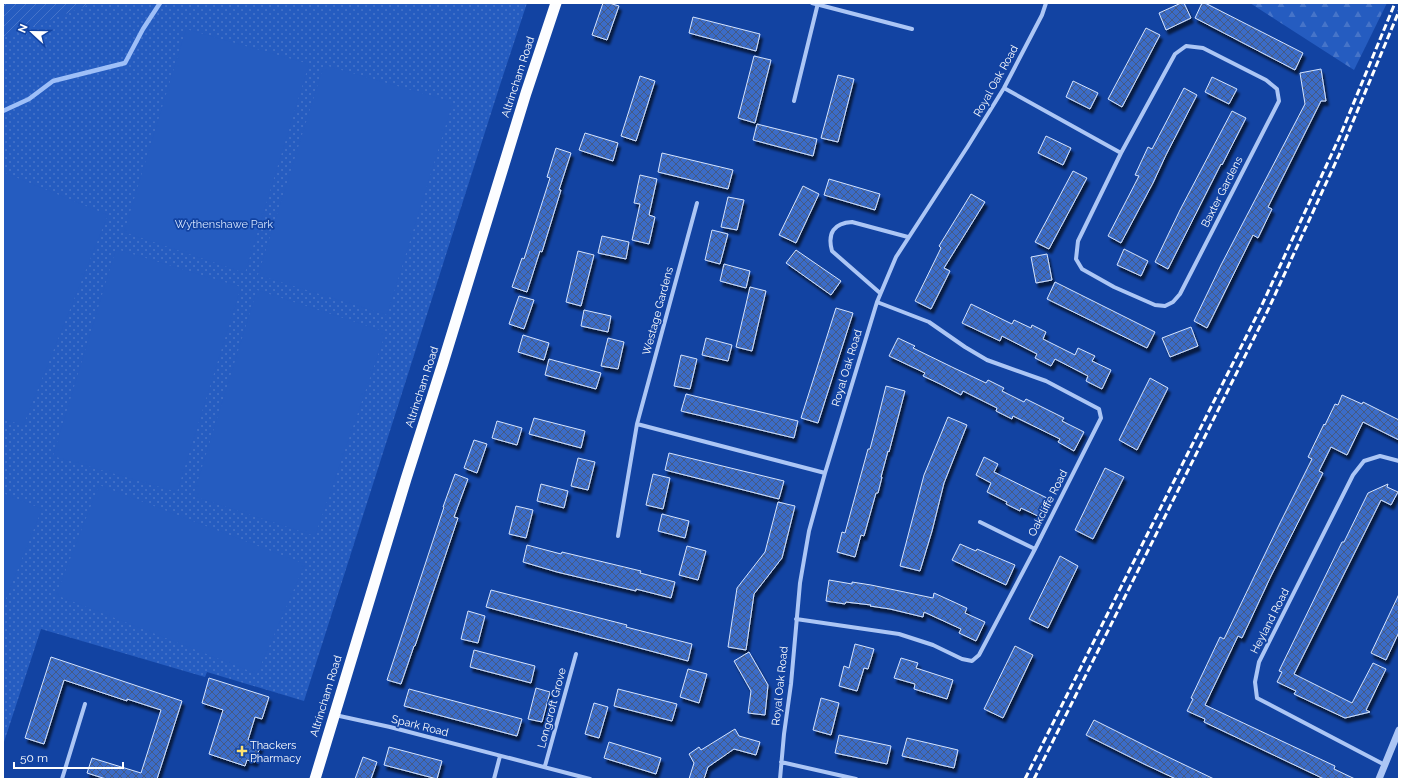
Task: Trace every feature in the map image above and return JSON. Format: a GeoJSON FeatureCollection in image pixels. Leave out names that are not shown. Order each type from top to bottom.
{"type":"FeatureCollection","features":[{"type":"Feature","properties":{"kind":"highway","name":"Altrincham Road"},"geometry":{"type":"LineString","coordinates":[[315,779],[406,479],[526,93],[556,3]]}},
{"type":"Feature","properties":{"kind":"street"},"geometry":{"type":"LineString","coordinates":[[812,3],[912,29]]}},
{"type":"Feature","properties":{"kind":"street","name":"Royal Oak Road"},"geometry":{"type":"LineString","coordinates":[[780,779],[791,684],[796,620],[809,531],[825,473],[880,293],[896,257],[908,237],[1004,88],[1042,15],[1046,3]]}},
{"type":"Feature","properties":{"kind":"street"},"geometry":{"type":"LineString","coordinates":[[794,101],[818,4]]}},
{"type":"Feature","properties":{"kind":"street","name":"Baxter Gardens"},"geometry":{"type":"LineString","coordinates":[[1186,46],[1203,48],[1266,80],[1277,90],[1279,101],[1180,294],[1173,302],[1165,306],[1155,306],[1114,287],[1082,269],[1076,259],[1078,241],[1121,153],[1175,54],[1186,46]]}},
{"type":"Feature","properties":{"kind":"street"},"geometry":{"type":"LineString","coordinates":[[1004,88],[1121,153]]}},
{"type":"Feature","properties":{"kind":"street","name":"Westage Gardens"},"geometry":{"type":"LineString","coordinates":[[618,536],[637,424],[697,204]]}},
{"type":"Feature","properties":{"kind":"street"},"geometry":{"type":"LineString","coordinates":[[880,293],[832,251],[830,245],[831,234],[835,226],[843,222],[852,222],[908,237]]}},
{"type":"Feature","properties":{"kind":"street","name":"Oakcliffe Road"},"geometry":{"type":"LineString","coordinates":[[796,620],[900,634],[933,645],[962,659],[972,661],[979,655],[1035,549],[1101,418],[1099,409],[1046,381],[987,360],[929,322],[877,302]]}},
{"type":"Feature","properties":{"kind":"street"},"geometry":{"type":"LineString","coordinates":[[637,424],[825,473]]}},
{"type":"Feature","properties":{"kind":"street","name":"Heyland Road"},"geometry":{"type":"LineString","coordinates":[[1385,765],[1257,698],[1255,682],[1259,662],[1353,475],[1364,461],[1380,456],[1399,462]]}},
{"type":"Feature","properties":{"kind":"street"},"geometry":{"type":"LineString","coordinates":[[980,522],[1035,549]]}},
{"type":"Feature","properties":{"kind":"street","name":"Longcroft Grove"},"geometry":{"type":"LineString","coordinates":[[545,766],[576,654]]}},
{"type":"Feature","properties":{"kind":"street"},"geometry":{"type":"LineString","coordinates":[[62,779],[85,704]]}},
{"type":"Feature","properties":{"kind":"street","name":"Spark Road"},"geometry":{"type":"LineString","coordinates":[[334,715],[390,727],[500,756],[545,766],[590,779]]}},
{"type":"Feature","properties":{"kind":"street"},"geometry":{"type":"LineString","coordinates":[[1379,779],[1399,730]]}},
{"type":"Feature","properties":{"kind":"street"},"geometry":{"type":"LineString","coordinates":[[494,779],[500,756]]}},
{"type":"Feature","properties":{"kind":"street"},"geometry":{"type":"LineString","coordinates":[[781,762],[856,779]]}},
{"type":"Feature","properties":{"kind":"green space","name":"Wythenshawe Park"},"geometry":{"type":"Polygon","coordinates":[[[3,3],[527,3],[304,701],[207,672],[205,677],[41,629],[3,745],[3,3]]]}},
{"type":"Feature","properties":{"kind":"green space"},"geometry":{"type":"Polygon","coordinates":[[[3,3],[88,3],[86,6],[3,38],[3,3]]]}},
{"type":"Feature","properties":{"kind":"green space"},"geometry":{"type":"Polygon","coordinates":[[[1250,3],[1387,3],[1354,70],[1250,3]]]}},
{"type":"Feature","properties":{"kind":"green space"},"geometry":{"type":"Polygon","coordinates":[[[186,29],[309,64],[245,273],[124,232],[186,29]]]}},
{"type":"Feature","properties":{"kind":"green space"},"geometry":{"type":"Polygon","coordinates":[[[324,65],[453,102],[387,315],[258,275],[324,65]]]}},
{"type":"Feature","properties":{"kind":"green space"},"geometry":{"type":"Polygon","coordinates":[[[3,172],[108,215],[23,426],[3,418],[3,172]]]}},
{"type":"Feature","properties":{"kind":"green space"},"geometry":{"type":"Polygon","coordinates":[[[116,249],[241,287],[177,492],[53,456],[116,249]]]}},
{"type":"Feature","properties":{"kind":"green space"},"geometry":{"type":"Polygon","coordinates":[[[257,290],[386,332],[315,536],[193,496],[257,290]]]}},
{"type":"Feature","properties":{"kind":"green space"},"geometry":{"type":"Polygon","coordinates":[[[99,485],[305,564],[257,674],[56,595],[99,485]]]}},
{"type":"Feature","properties":{"kind":"green space"},"geometry":{"type":"Polygon","coordinates":[[[3,493],[42,509],[3,606],[3,493]]]}},
{"type":"Feature","properties":{"kind":"building"},"geometry":{"type":"Polygon","coordinates":[[[603,3],[619,6],[607,40],[592,35],[603,3]]]}},
{"type":"Feature","properties":{"kind":"building"},"geometry":{"type":"Polygon","coordinates":[[[1184,3],[1191,18],[1166,30],[1159,13],[1184,3]]]}},
{"type":"Feature","properties":{"kind":"building"},"geometry":{"type":"Polygon","coordinates":[[[1202,3],[1205,3],[1303,53],[1295,70],[1195,18],[1202,3]]]}},
{"type":"Feature","properties":{"kind":"building"},"geometry":{"type":"Polygon","coordinates":[[[693,17],[760,34],[756,51],[689,33],[693,17]]]}},
{"type":"Feature","properties":{"kind":"building"},"geometry":{"type":"Polygon","coordinates":[[[1146,28],[1160,35],[1122,107],[1108,99],[1146,28]]]}},
{"type":"Feature","properties":{"kind":"building"},"geometry":{"type":"Polygon","coordinates":[[[754,56],[771,60],[755,123],[738,118],[754,56]]]}},
{"type":"Feature","properties":{"kind":"building"},"geometry":{"type":"Polygon","coordinates":[[[1321,69],[1326,101],[1321,101],[1268,207],[1272,209],[1258,238],[1253,235],[1207,328],[1194,321],[1221,265],[1305,104],[1300,73],[1321,69]]]}},
{"type":"Feature","properties":{"kind":"building"},"geometry":{"type":"Polygon","coordinates":[[[838,75],[854,79],[838,142],[821,138],[838,75]]]}},
{"type":"Feature","properties":{"kind":"building"},"geometry":{"type":"Polygon","coordinates":[[[640,76],[655,81],[636,141],[621,136],[640,76]]]}},
{"type":"Feature","properties":{"kind":"building"},"geometry":{"type":"Polygon","coordinates":[[[1212,77],[1237,89],[1229,104],[1205,92],[1212,77]]]}},
{"type":"Feature","properties":{"kind":"building"},"geometry":{"type":"Polygon","coordinates":[[[1073,81],[1098,93],[1090,109],[1066,97],[1073,81]]]}},
{"type":"Feature","properties":{"kind":"building"},"geometry":{"type":"Polygon","coordinates":[[[1184,88],[1197,95],[1121,243],[1108,236],[1139,176],[1135,175],[1148,147],[1152,149],[1184,88]]]}},
{"type":"Feature","properties":{"kind":"building"},"geometry":{"type":"Polygon","coordinates":[[[1232,111],[1246,118],[1168,269],[1155,262],[1180,210],[1232,111]]]}},
{"type":"Feature","properties":{"kind":"building"},"geometry":{"type":"Polygon","coordinates":[[[757,124],[817,139],[813,156],[753,140],[757,124]]]}},
{"type":"Feature","properties":{"kind":"building"},"geometry":{"type":"Polygon","coordinates":[[[585,133],[618,143],[613,161],[579,150],[585,133]]]}},
{"type":"Feature","properties":{"kind":"building"},"geometry":{"type":"Polygon","coordinates":[[[1046,136],[1071,148],[1063,165],[1038,153],[1046,136]]]}},
{"type":"Feature","properties":{"kind":"building"},"geometry":{"type":"Polygon","coordinates":[[[556,148],[571,153],[542,252],[540,251],[527,292],[512,287],[522,258],[524,259],[550,178],[547,177],[556,148]]]}},
{"type":"Feature","properties":{"kind":"building"},"geometry":{"type":"Polygon","coordinates":[[[662,153],[733,170],[728,189],[658,172],[662,153]]]}},
{"type":"Feature","properties":{"kind":"building"},"geometry":{"type":"Polygon","coordinates":[[[1073,171],[1087,178],[1049,249],[1035,242],[1073,171]]]}},
{"type":"Feature","properties":{"kind":"building"},"geometry":{"type":"Polygon","coordinates":[[[640,175],[657,179],[649,215],[655,217],[649,244],[632,240],[640,204],[634,203],[640,175]]]}},
{"type":"Feature","properties":{"kind":"building"},"geometry":{"type":"Polygon","coordinates":[[[829,179],[880,194],[875,210],[824,195],[829,179]]]}},
{"type":"Feature","properties":{"kind":"building"},"geometry":{"type":"Polygon","coordinates":[[[803,186],[819,194],[796,243],[779,235],[803,186]]]}},
{"type":"Feature","properties":{"kind":"building"},"geometry":{"type":"Polygon","coordinates":[[[971,194],[985,202],[944,268],[950,271],[931,309],[915,301],[941,248],[939,246],[971,194]]]}},
{"type":"Feature","properties":{"kind":"building"},"geometry":{"type":"Polygon","coordinates":[[[728,197],[744,200],[737,230],[721,227],[728,197]]]}},
{"type":"Feature","properties":{"kind":"building"},"geometry":{"type":"Polygon","coordinates":[[[712,230],[728,234],[720,264],[705,260],[712,230]]]}},
{"type":"Feature","properties":{"kind":"building"},"geometry":{"type":"Polygon","coordinates":[[[602,236],[629,242],[626,259],[598,253],[602,236]]]}},
{"type":"Feature","properties":{"kind":"building"},"geometry":{"type":"Polygon","coordinates":[[[1124,249],[1148,261],[1141,276],[1117,265],[1124,249]]]}},
{"type":"Feature","properties":{"kind":"building"},"geometry":{"type":"Polygon","coordinates":[[[796,250],[841,281],[831,295],[786,263],[796,250]]]}},
{"type":"Feature","properties":{"kind":"building"},"geometry":{"type":"Polygon","coordinates":[[[578,251],[594,255],[581,306],[566,302],[578,251]]]}},
{"type":"Feature","properties":{"kind":"building"},"geometry":{"type":"Polygon","coordinates":[[[1047,254],[1052,280],[1036,283],[1031,257],[1047,254]]]}},
{"type":"Feature","properties":{"kind":"building"},"geometry":{"type":"Polygon","coordinates":[[[724,264],[750,271],[746,288],[720,281],[724,264]]]}},
{"type":"Feature","properties":{"kind":"building"},"geometry":{"type":"Polygon","coordinates":[[[1055,282],[1155,332],[1147,348],[1047,299],[1055,282]]]}},
{"type":"Feature","properties":{"kind":"building"},"geometry":{"type":"Polygon","coordinates":[[[750,287],[766,291],[752,351],[736,347],[750,287]]]}},
{"type":"Feature","properties":{"kind":"building"},"geometry":{"type":"Polygon","coordinates":[[[519,296],[534,300],[524,329],[509,324],[519,296]]]}},
{"type":"Feature","properties":{"kind":"building"},"geometry":{"type":"Polygon","coordinates":[[[971,304],[1012,324],[1014,320],[1031,328],[1032,325],[1046,332],[1043,339],[1075,355],[1078,348],[1095,356],[1092,361],[1111,370],[1102,389],[1086,381],[1088,376],[1055,359],[1051,366],[1035,358],[1037,354],[1002,336],[1000,341],[962,323],[971,304]]]}},
{"type":"Feature","properties":{"kind":"building"},"geometry":{"type":"Polygon","coordinates":[[[836,308],[853,313],[818,423],[801,418],[836,308]]]}},
{"type":"Feature","properties":{"kind":"building"},"geometry":{"type":"Polygon","coordinates":[[[584,310],[611,316],[608,332],[581,326],[584,310]]]}},
{"type":"Feature","properties":{"kind":"building"},"geometry":{"type":"Polygon","coordinates":[[[1191,327],[1198,346],[1170,357],[1162,338],[1191,327]]]}},
{"type":"Feature","properties":{"kind":"building"},"geometry":{"type":"Polygon","coordinates":[[[523,335],[549,343],[544,360],[518,352],[523,335]]]}},
{"type":"Feature","properties":{"kind":"building"},"geometry":{"type":"Polygon","coordinates":[[[608,338],[624,342],[618,369],[601,366],[608,338]]]}},
{"type":"Feature","properties":{"kind":"building"},"geometry":{"type":"Polygon","coordinates":[[[706,338],[732,345],[728,361],[702,355],[706,338]]]}},
{"type":"Feature","properties":{"kind":"building"},"geometry":{"type":"Polygon","coordinates":[[[898,338],[915,346],[913,348],[954,368],[986,383],[988,380],[1004,388],[1002,391],[1024,402],[1026,399],[1064,418],[1062,421],[1084,432],[1074,451],[1058,442],[1060,439],[1013,416],[1012,419],[996,411],[997,408],[963,391],[961,395],[923,376],[925,373],[889,356],[898,338]]]}},
{"type":"Feature","properties":{"kind":"building"},"geometry":{"type":"Polygon","coordinates":[[[681,355],[697,359],[690,389],[674,386],[681,355]]]}},
{"type":"Feature","properties":{"kind":"building"},"geometry":{"type":"Polygon","coordinates":[[[549,359],[601,373],[596,389],[545,375],[549,359]]]}},
{"type":"Feature","properties":{"kind":"building"},"geometry":{"type":"Polygon","coordinates":[[[1150,378],[1168,388],[1137,450],[1119,440],[1150,378]]]}},
{"type":"Feature","properties":{"kind":"building"},"geometry":{"type":"Polygon","coordinates":[[[886,386],[905,391],[878,493],[876,493],[864,536],[861,535],[855,557],[837,552],[842,532],[845,533],[868,449],[870,449],[886,386]]]}},
{"type":"Feature","properties":{"kind":"building"},"geometry":{"type":"Polygon","coordinates":[[[686,394],[798,421],[794,438],[681,411],[686,394]]]}},
{"type":"Feature","properties":{"kind":"building"},"geometry":{"type":"Polygon","coordinates":[[[1342,395],[1362,404],[1363,402],[1399,420],[1399,440],[1363,422],[1347,455],[1331,447],[1319,471],[1323,473],[1271,576],[1242,638],[1238,636],[1205,705],[1335,766],[1334,769],[1355,779],[1324,779],[1204,722],[1205,719],[1187,711],[1193,699],[1191,698],[1220,637],[1224,639],[1312,459],[1308,457],[1324,424],[1325,425],[1335,404],[1338,405],[1342,395]]]}},
{"type":"Feature","properties":{"kind":"building"},"geometry":{"type":"Polygon","coordinates":[[[948,417],[967,425],[944,483],[920,571],[900,566],[924,475],[948,417]]]}},
{"type":"Feature","properties":{"kind":"building"},"geometry":{"type":"Polygon","coordinates":[[[534,418],[585,431],[581,448],[529,434],[534,418]]]}},
{"type":"Feature","properties":{"kind":"building"},"geometry":{"type":"Polygon","coordinates":[[[497,421],[522,428],[517,445],[492,438],[497,421]]]}},
{"type":"Feature","properties":{"kind":"building"},"geometry":{"type":"Polygon","coordinates":[[[474,440],[487,444],[477,473],[464,468],[474,440]]]}},
{"type":"Feature","properties":{"kind":"building"},"geometry":{"type":"Polygon","coordinates":[[[669,453],[784,481],[779,499],[665,470],[669,453]]]}},
{"type":"Feature","properties":{"kind":"building"},"geometry":{"type":"Polygon","coordinates":[[[984,457],[998,464],[994,472],[1049,499],[1040,517],[1021,508],[1020,511],[1006,504],[1007,502],[987,492],[991,483],[976,475],[984,457]]]}},
{"type":"Feature","properties":{"kind":"building"},"geometry":{"type":"Polygon","coordinates":[[[578,458],[595,462],[588,490],[571,486],[578,458]]]}},
{"type":"Feature","properties":{"kind":"building"},"geometry":{"type":"Polygon","coordinates":[[[1105,468],[1124,477],[1093,539],[1075,530],[1105,468]]]}},
{"type":"Feature","properties":{"kind":"building"},"geometry":{"type":"Polygon","coordinates":[[[455,474],[468,479],[454,517],[458,518],[401,684],[387,680],[443,507],[455,474]]]}},
{"type":"Feature","properties":{"kind":"building"},"geometry":{"type":"Polygon","coordinates":[[[653,474],[670,478],[663,509],[646,505],[653,474]]]}},
{"type":"Feature","properties":{"kind":"building"},"geometry":{"type":"Polygon","coordinates":[[[541,484],[568,491],[564,508],[537,501],[541,484]]]}},
{"type":"Feature","properties":{"kind":"building"},"geometry":{"type":"Polygon","coordinates":[[[1388,484],[1387,487],[1398,492],[1391,505],[1381,500],[1294,674],[1352,703],[1373,663],[1386,669],[1366,710],[1370,712],[1345,718],[1294,694],[1296,691],[1277,682],[1282,672],[1279,671],[1342,542],[1344,542],[1368,493],[1388,484]]]}},
{"type":"Feature","properties":{"kind":"building"},"geometry":{"type":"Polygon","coordinates":[[[778,502],[795,506],[782,558],[754,594],[746,650],[728,647],[737,588],[765,552],[778,502]]]}},
{"type":"Feature","properties":{"kind":"building"},"geometry":{"type":"Polygon","coordinates":[[[516,506],[533,510],[526,538],[509,534],[516,506]]]}},
{"type":"Feature","properties":{"kind":"building"},"geometry":{"type":"Polygon","coordinates":[[[662,514],[689,521],[685,538],[658,531],[662,514]]]}},
{"type":"Feature","properties":{"kind":"building"},"geometry":{"type":"Polygon","coordinates":[[[960,544],[976,551],[977,549],[1015,565],[1006,585],[952,560],[960,544]]]}},
{"type":"Feature","properties":{"kind":"building"},"geometry":{"type":"Polygon","coordinates":[[[527,545],[561,554],[562,552],[641,571],[640,573],[675,582],[671,598],[557,572],[523,562],[527,545]]]}},
{"type":"Feature","properties":{"kind":"building"},"geometry":{"type":"Polygon","coordinates":[[[687,546],[706,551],[698,580],[679,575],[687,546]]]}},
{"type":"Feature","properties":{"kind":"building"},"geometry":{"type":"Polygon","coordinates":[[[1060,556],[1078,566],[1048,628],[1029,619],[1060,556]]]}},
{"type":"Feature","properties":{"kind":"building"},"geometry":{"type":"Polygon","coordinates":[[[829,580],[852,584],[852,582],[871,585],[933,598],[934,593],[967,608],[965,613],[985,622],[976,641],[959,633],[961,629],[924,612],[923,617],[870,606],[871,605],[846,602],[845,604],[826,601],[829,580]]]}},
{"type":"Feature","properties":{"kind":"building"},"geometry":{"type":"Polygon","coordinates":[[[491,590],[627,625],[626,627],[692,644],[688,661],[486,607],[491,590]]]}},
{"type":"Feature","properties":{"kind":"building"},"geometry":{"type":"Polygon","coordinates":[[[1399,594],[1399,632],[1386,660],[1371,653],[1399,594]]]}},
{"type":"Feature","properties":{"kind":"building"},"geometry":{"type":"Polygon","coordinates":[[[468,611],[485,616],[478,643],[461,639],[468,611]]]}},
{"type":"Feature","properties":{"kind":"building"},"geometry":{"type":"Polygon","coordinates":[[[855,644],[874,649],[868,669],[864,668],[857,691],[839,686],[844,666],[849,668],[855,644]]]}},
{"type":"Feature","properties":{"kind":"building"},"geometry":{"type":"Polygon","coordinates":[[[1015,646],[1033,655],[1003,718],[984,709],[1015,646]]]}},
{"type":"Feature","properties":{"kind":"building"},"geometry":{"type":"Polygon","coordinates":[[[474,650],[535,666],[531,683],[470,667],[474,650]]]}},
{"type":"Feature","properties":{"kind":"building"},"geometry":{"type":"Polygon","coordinates":[[[749,652],[768,685],[765,715],[748,713],[751,691],[734,661],[749,652]]]}},
{"type":"Feature","properties":{"kind":"building"},"geometry":{"type":"Polygon","coordinates":[[[51,657],[182,701],[157,779],[106,779],[87,773],[92,758],[141,773],[161,710],[127,699],[127,701],[64,680],[44,744],[25,738],[51,657]]]}},
{"type":"Feature","properties":{"kind":"building"},"geometry":{"type":"Polygon","coordinates":[[[901,658],[918,663],[916,668],[953,680],[947,699],[914,689],[915,684],[894,678],[901,658]]]}},
{"type":"Feature","properties":{"kind":"building"},"geometry":{"type":"Polygon","coordinates":[[[688,669],[707,674],[699,703],[680,697],[688,669]]]}},
{"type":"Feature","properties":{"kind":"building"},"geometry":{"type":"Polygon","coordinates":[[[209,678],[269,697],[262,719],[255,717],[248,740],[261,744],[255,762],[247,760],[245,766],[209,754],[223,710],[202,703],[209,678]]]}},
{"type":"Feature","properties":{"kind":"building"},"geometry":{"type":"Polygon","coordinates":[[[536,688],[550,692],[542,722],[528,719],[536,688]]]}},
{"type":"Feature","properties":{"kind":"building"},"geometry":{"type":"Polygon","coordinates":[[[409,689],[522,719],[517,736],[404,706],[409,689]]]}},
{"type":"Feature","properties":{"kind":"building"},"geometry":{"type":"Polygon","coordinates":[[[618,689],[677,704],[672,721],[614,706],[618,689]]]}},
{"type":"Feature","properties":{"kind":"building"},"geometry":{"type":"Polygon","coordinates":[[[821,698],[839,703],[831,735],[813,730],[821,698]]]}},
{"type":"Feature","properties":{"kind":"building"},"geometry":{"type":"Polygon","coordinates":[[[594,703],[608,707],[599,738],[585,734],[594,703]]]}},
{"type":"Feature","properties":{"kind":"building"},"geometry":{"type":"Polygon","coordinates":[[[1094,720],[1214,779],[1176,779],[1144,764],[1086,735],[1094,720]]]}},
{"type":"Feature","properties":{"kind":"building"},"geometry":{"type":"Polygon","coordinates":[[[735,729],[739,736],[760,742],[756,755],[734,749],[708,767],[704,779],[689,779],[694,763],[689,754],[699,747],[701,750],[735,729]]]}},
{"type":"Feature","properties":{"kind":"building"},"geometry":{"type":"Polygon","coordinates":[[[839,735],[891,746],[887,764],[835,753],[839,735]]]}},
{"type":"Feature","properties":{"kind":"building"},"geometry":{"type":"Polygon","coordinates":[[[907,738],[958,750],[954,768],[902,756],[907,738]]]}},
{"type":"Feature","properties":{"kind":"building"},"geometry":{"type":"Polygon","coordinates":[[[609,742],[661,758],[656,774],[604,758],[609,742]]]}},
{"type":"Feature","properties":{"kind":"building"},"geometry":{"type":"Polygon","coordinates":[[[389,747],[442,761],[437,779],[384,765],[389,747]]]}},
{"type":"Feature","properties":{"kind":"building"},"geometry":{"type":"Polygon","coordinates":[[[363,757],[377,762],[371,779],[355,779],[363,757]]]}},
{"type":"Feature","properties":{"kind":"waterway"},"geometry":{"type":"LineString","coordinates":[[3,111],[29,99],[53,81],[125,63],[143,29],[160,3]]}},
{"type":"Feature","properties":{"kind":"railway"},"geometry":{"type":"LineString","coordinates":[[1025,779],[1261,307],[1340,136],[1395,3]]}},
{"type":"Feature","properties":{"kind":"railway"},"geometry":{"type":"LineString","coordinates":[[1034,779],[1268,310],[1339,155],[1399,11]]}},
{"type":"Feature","properties":{"kind":"place","name":"Thackers Pharmacy"},"geometry":{"type":"Point","coordinates":[242,751]}}]}
